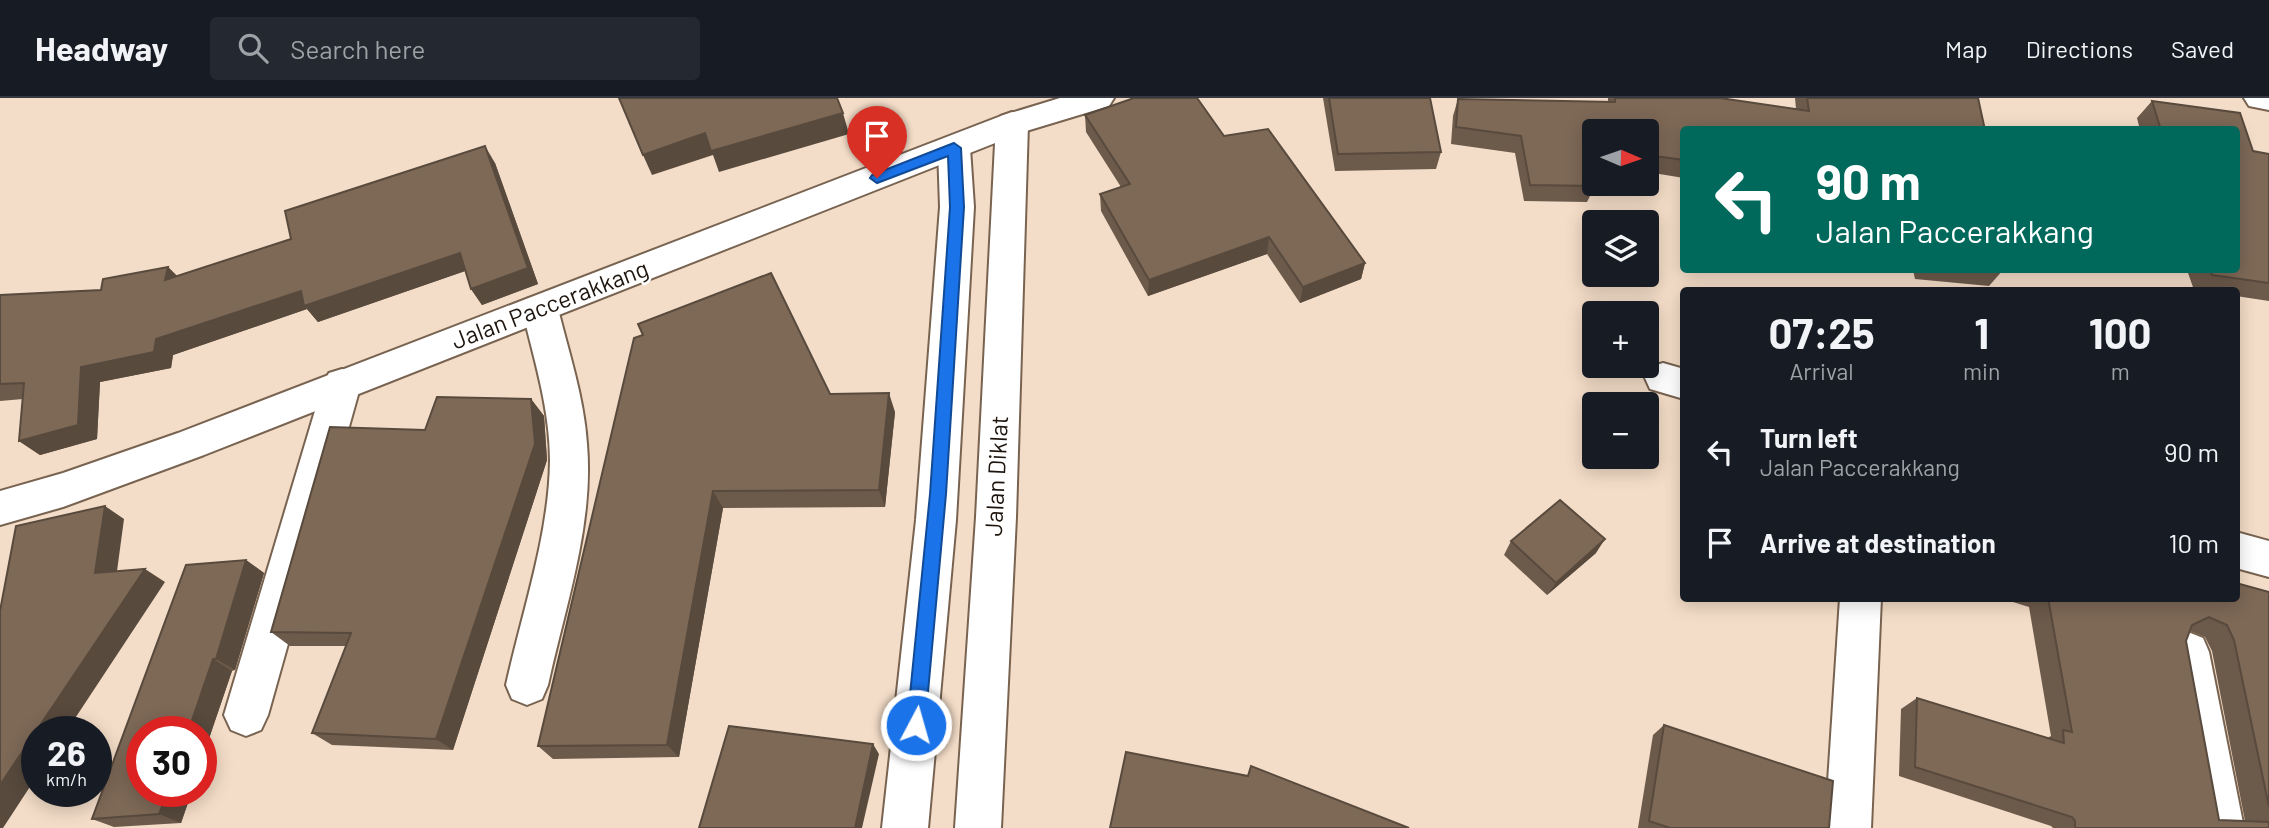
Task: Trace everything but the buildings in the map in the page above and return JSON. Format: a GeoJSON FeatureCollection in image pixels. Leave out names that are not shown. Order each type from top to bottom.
{"type":"FeatureCollection","features":[{"type":"Feature","properties":{"kind":"street","name":"Jalan Paccerakkang"},"geometry":{"type":"LineString","coordinates":[[0,508],[63,490],[540,309],[954,148],[1016,114],[1098,98]]}},
{"type":"Feature","properties":{"kind":"street"},"geometry":{"type":"LineString","coordinates":[[2260,98],[2269,99]]}},
{"type":"Feature","properties":{"kind":"street","name":"Jalan Diklat"},"geometry":{"type":"LineString","coordinates":[[978,828],[1016,114]]}},
{"type":"Feature","properties":{"kind":"street"},"geometry":{"type":"LineString","coordinates":[[905,828],[936,520],[957,207],[954,148]]}},
{"type":"Feature","properties":{"kind":"street"},"geometry":{"type":"LineString","coordinates":[[527,685],[562,522],[569,463],[565,425],[540,309]]}},
{"type":"Feature","properties":{"kind":"street"},"geometry":{"type":"LineString","coordinates":[[246,715],[342,384]]}},
{"type":"Feature","properties":{"kind":"street"},"geometry":{"type":"LineString","coordinates":[[936,520],[996,517]]}},
{"type":"Feature","properties":{"kind":"street"},"geometry":{"type":"LineString","coordinates":[[2240,551],[2269,559]]}},
{"type":"Feature","properties":{"kind":"street"},"geometry":{"type":"LineString","coordinates":[[1848,828],[1861,602]]}},
{"type":"Feature","properties":{"kind":"street"},"geometry":{"type":"LineString","coordinates":[[2188,652],[2221,828]]}},
{"type":"Feature","properties":{"kind":"route"},"geometry":{"type":"LineString","coordinates":[[877,178],[954,148],[957,207],[936,520],[916,725]]}}]}
